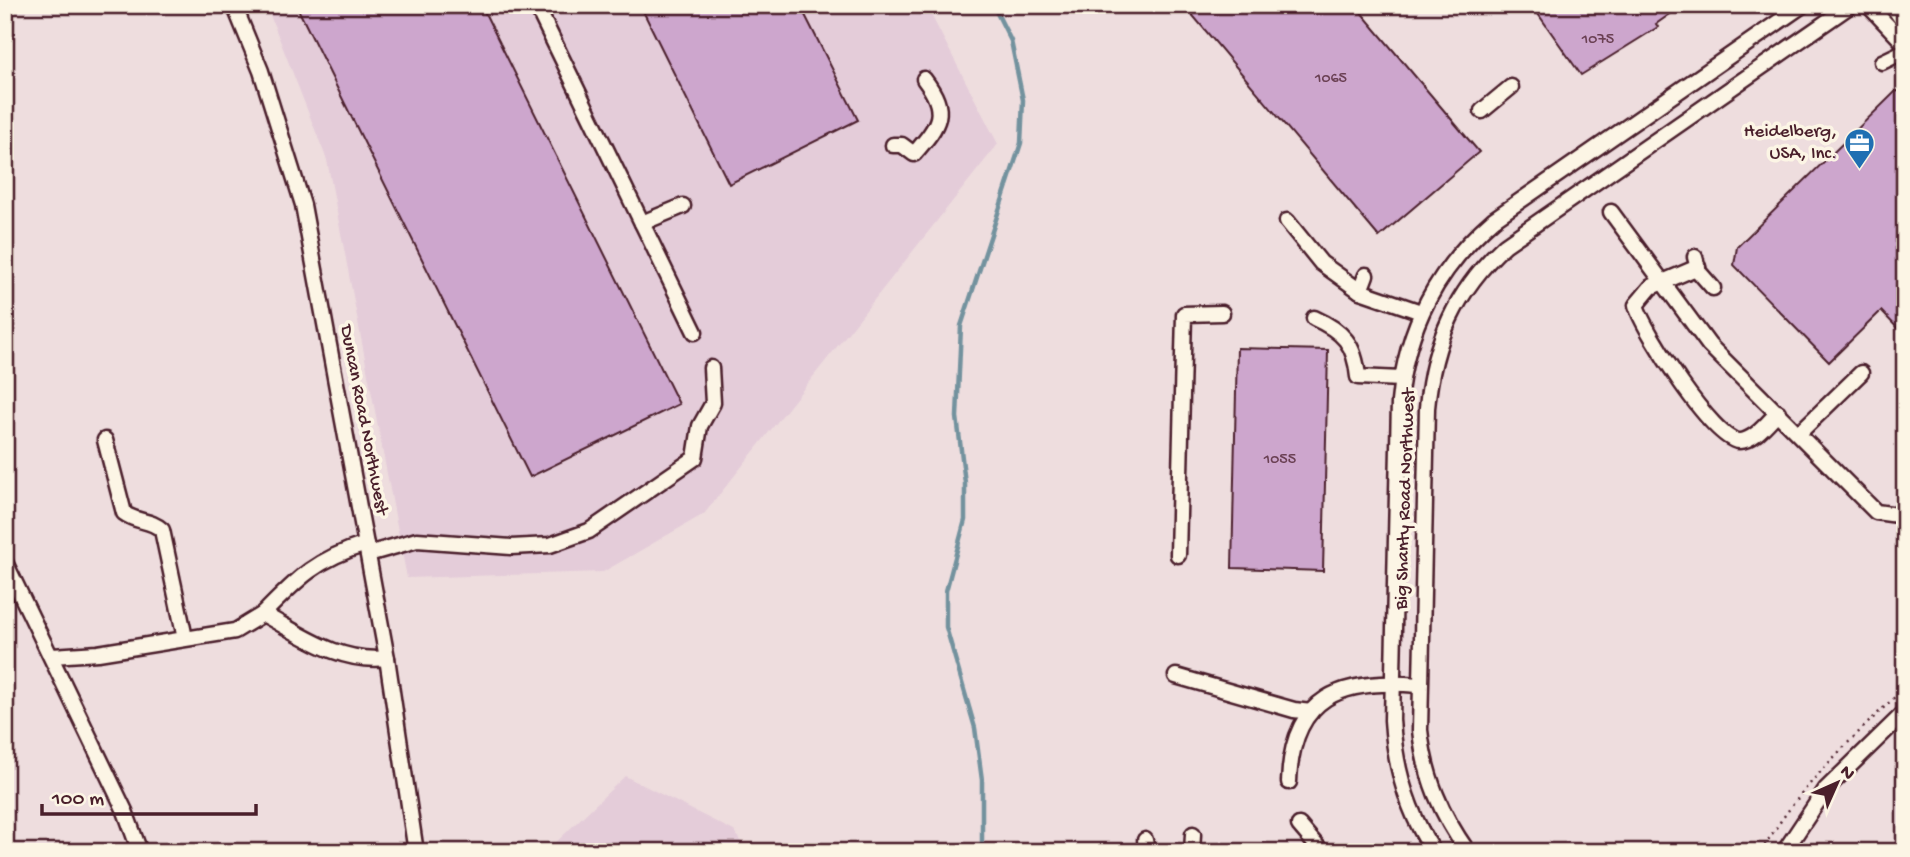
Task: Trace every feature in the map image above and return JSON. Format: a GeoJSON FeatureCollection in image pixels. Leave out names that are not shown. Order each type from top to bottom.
{"type":"FeatureCollection","features":[{"type":"Feature","properties":{"kind":"street","name":"Duncan Road Northwest"},"geometry":{"type":"LineString","coordinates":[[233,5],[261,71],[303,205],[387,659],[416,852]]}},
{"type":"Feature","properties":{"kind":"street"},"geometry":{"type":"LineString","coordinates":[[536,5],[695,332]]}},
{"type":"Feature","properties":{"kind":"street","name":"Big Shanty Road Northwest"},"geometry":{"type":"LineString","coordinates":[[1434,852],[1415,819],[1398,769],[1392,720],[1401,379],[1421,312],[1454,259],[1494,219],[1803,5]]}},
{"type":"Feature","properties":{"kind":"street","name":"Big Shanty Road Northwest"},"geometry":{"type":"LineString","coordinates":[[1468,852],[1439,807],[1429,782],[1420,730],[1419,685],[1429,380],[1443,330],[1468,283],[1513,240],[1851,5]]}},
{"type":"Feature","properties":{"kind":"street"},"geometry":{"type":"LineString","coordinates":[[1868,5],[1905,44]]}},
{"type":"Feature","properties":{"kind":"street"},"geometry":{"type":"LineString","coordinates":[[1892,5],[1905,24]]}},
{"type":"Feature","properties":{"kind":"street"},"geometry":{"type":"LineString","coordinates":[[1882,62],[1905,51]]}},
{"type":"Feature","properties":{"kind":"street"},"geometry":{"type":"LineString","coordinates":[[893,145],[902,145],[914,153],[934,127],[940,113],[940,100],[923,79]]}},
{"type":"Feature","properties":{"kind":"street"},"geometry":{"type":"LineString","coordinates":[[1482,111],[1511,87]]}},
{"type":"Feature","properties":{"kind":"street"},"geometry":{"type":"LineString","coordinates":[[642,223],[683,206]]}},
{"type":"Feature","properties":{"kind":"street"},"geometry":{"type":"LineString","coordinates":[[1611,212],[1709,345],[1876,512],[1905,516]]}},
{"type":"Feature","properties":{"kind":"street"},"geometry":{"type":"LineString","coordinates":[[1287,220],[1321,263],[1360,291],[1421,312]]}},
{"type":"Feature","properties":{"kind":"street"},"geometry":{"type":"LineString","coordinates":[[1713,288],[1697,262],[1640,297],[1636,305],[1640,317],[1676,378],[1723,433],[1736,441],[1746,440],[1778,412]]}},
{"type":"Feature","properties":{"kind":"street"},"geometry":{"type":"LineString","coordinates":[[1360,291],[1366,275]]}},
{"type":"Feature","properties":{"kind":"street"},"geometry":{"type":"LineString","coordinates":[[1178,555],[1184,314],[1222,313]]}},
{"type":"Feature","properties":{"kind":"street"},"geometry":{"type":"LineString","coordinates":[[1314,318],[1334,327],[1349,344],[1356,358],[1358,377],[1401,379]]}},
{"type":"Feature","properties":{"kind":"street"},"geometry":{"type":"LineString","coordinates":[[52,656],[98,653],[235,631],[263,614],[299,578],[332,555],[417,540],[511,547],[550,545],[589,531],[695,458],[700,426],[713,404],[711,368]]}},
{"type":"Feature","properties":{"kind":"street"},"geometry":{"type":"LineString","coordinates":[[1799,433],[1861,373]]}},
{"type":"Feature","properties":{"kind":"street"},"geometry":{"type":"LineString","coordinates":[[105,440],[124,513],[133,520],[151,521],[162,530],[185,638]]}},
{"type":"Feature","properties":{"kind":"street"},"geometry":{"type":"LineString","coordinates":[[5,562],[125,811],[140,852]]}},
{"type":"Feature","properties":{"kind":"street"},"geometry":{"type":"LineString","coordinates":[[263,614],[323,647],[353,659],[387,659]]}},
{"type":"Feature","properties":{"kind":"street"},"geometry":{"type":"LineString","coordinates":[[1176,676],[1294,710],[1311,712]]}},
{"type":"Feature","properties":{"kind":"street"},"geometry":{"type":"LineString","coordinates":[[1289,782],[1294,742],[1311,712],[1330,696],[1349,687],[1393,683],[1419,685]]}},
{"type":"Feature","properties":{"kind":"street"},"geometry":{"type":"LineString","coordinates":[[1784,852],[1826,789],[1905,712]]}},
{"type":"Feature","properties":{"kind":"street"},"geometry":{"type":"LineString","coordinates":[[1299,825],[1322,852]]}},
{"type":"Feature","properties":{"kind":"street"},"geometry":{"type":"LineString","coordinates":[[1192,852],[1194,834]]}},
{"type":"Feature","properties":{"kind":"shaded area"},"geometry":{"type":"Polygon","coordinates":[[[266,5],[926,5],[998,144],[704,514],[603,572],[407,578],[327,160],[266,5]]]}},
{"type":"Feature","properties":{"kind":"shaded area"},"geometry":{"type":"Polygon","coordinates":[[[625,776],[734,831],[747,852],[546,852],[625,776]]]}},
{"type":"Feature","properties":{"kind":"building"},"geometry":{"type":"Polygon","coordinates":[[[296,5],[481,5],[679,404],[530,477],[296,5]]]}},
{"type":"Feature","properties":{"kind":"building"},"geometry":{"type":"Polygon","coordinates":[[[640,5],[800,5],[858,120],[729,184],[640,5]]]}},
{"type":"Feature","properties":{"kind":"building"},"geometry":{"type":"Polygon","coordinates":[[[1184,5],[1355,5],[1479,152],[1379,237],[1184,5]]]}},
{"type":"Feature","properties":{"kind":"building"},"geometry":{"type":"Polygon","coordinates":[[[1545,5],[1683,5],[1656,24],[1658,27],[1581,75],[1536,11],[1545,5]]]}},
{"type":"Feature","properties":{"kind":"building","name":"Heidelberg, USA, Inc."},"geometry":{"type":"Polygon","coordinates":[[[1896,91],[1905,92],[1905,336],[1881,311],[1829,362],[1734,265],[1737,247],[1896,91]]]}},
{"type":"Feature","properties":{"kind":"building"},"geometry":{"type":"Polygon","coordinates":[[[1237,348],[1328,350],[1323,571],[1232,568],[1237,348]]]}},
{"type":"Feature","properties":{"kind":"waterway"},"geometry":{"type":"LineString","coordinates":[[982,852],[982,780],[975,728],[946,627],[946,591],[965,520],[965,483],[957,417],[961,326],[1021,143],[1023,100],[1011,41],[993,5]]}},
{"type":"Feature","properties":{"kind":"place","name":"Heidelberg, USA, Inc."},"geometry":{"type":"Point","coordinates":[1860,170]}}]}
